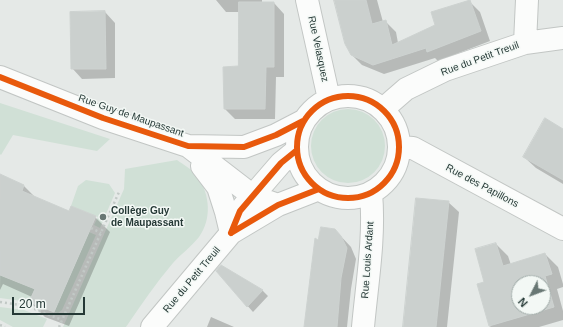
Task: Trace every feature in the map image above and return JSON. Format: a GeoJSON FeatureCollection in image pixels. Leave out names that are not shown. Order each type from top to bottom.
{"type":"FeatureCollection","features":[{"type":"Feature","properties":{"kind":"street","name":"Rue Velasquez"},"geometry":{"type":"LineString","coordinates":[[307,0],[329,99]]}},
{"type":"Feature","properties":{"kind":"street"},"geometry":{"type":"LineString","coordinates":[[524,43],[527,0]]}},
{"type":"Feature","properties":{"kind":"street","name":"Rue du Petit Treuil"},"geometry":{"type":"LineString","coordinates":[[383,109],[406,89],[445,70],[524,43],[563,38]]}},
{"type":"Feature","properties":{"kind":"street","name":"Rue Guy de Maupassant"},"geometry":{"type":"LineString","coordinates":[[0,77],[103,118],[188,146],[244,147],[276,135],[303,121]]}},
{"type":"Feature","properties":{"kind":"street"},"geometry":{"type":"LineString","coordinates":[[343,96],[357,96],[371,101],[383,109],[392,120],[398,133],[399,148],[397,161],[392,174],[382,185],[371,193],[358,197],[344,198],[331,195],[319,189],[308,178],[300,165],[296,150],[298,135],[303,121],[314,108],[329,99],[343,96]]}},
{"type":"Feature","properties":{"kind":"street","name":"Rue Guy de Maupassant"},"geometry":{"type":"LineString","coordinates":[[188,146],[253,196],[278,205]]}},
{"type":"Feature","properties":{"kind":"street","name":"Rue Guy de Maupassant"},"geometry":{"type":"LineString","coordinates":[[188,146],[218,187],[231,233]]}},
{"type":"Feature","properties":{"kind":"street","name":"Rue des Papillons"},"geometry":{"type":"LineString","coordinates":[[399,148],[413,148],[563,229]]}},
{"type":"Feature","properties":{"kind":"street","name":"Rue du Petit Treuil"},"geometry":{"type":"LineString","coordinates":[[152,327],[231,233],[240,211],[281,163],[296,150]]}},
{"type":"Feature","properties":{"kind":"street","name":"Rue du Petit Treuil"},"geometry":{"type":"LineString","coordinates":[[231,233],[278,205],[319,189]]}},
{"type":"Feature","properties":{"kind":"street","name":"Rue Louis Ardant"},"geometry":{"type":"LineString","coordinates":[[363,327],[370,249],[372,208],[371,193]]}},
{"type":"Feature","properties":{"kind":"path"},"geometry":{"type":"LineString","coordinates":[[59,327],[119,192]]}},
{"type":"Feature","properties":{"kind":"path"},"geometry":{"type":"LineString","coordinates":[[91,228],[101,233]]}},
{"type":"Feature","properties":{"kind":"path"},"geometry":{"type":"LineString","coordinates":[[0,302],[27,306],[62,320]]}},
{"type":"Feature","properties":{"kind":"path"},"geometry":{"type":"LineString","coordinates":[[0,325],[5,327]]}},
{"type":"Feature","properties":{"kind":"shaded area"},"geometry":{"type":"Polygon","coordinates":[[[0,103],[110,139],[97,151],[13,135],[1,155],[0,103]]]}},
{"type":"Feature","properties":{"kind":"shaded area"},"geometry":{"type":"Polygon","coordinates":[[[348,109],[362,112],[374,120],[382,132],[385,146],[382,160],[374,172],[362,180],[348,183],[334,180],[322,172],[314,160],[311,146],[314,132],[322,120],[334,112],[348,109]]]}},
{"type":"Feature","properties":{"kind":"shaded area"},"geometry":{"type":"Polygon","coordinates":[[[177,160],[196,174],[205,191],[208,215],[199,237],[167,271],[126,327],[63,327],[124,189],[125,169],[177,160]]]}},
{"type":"Feature","properties":{"kind":"shaded area"},"geometry":{"type":"Polygon","coordinates":[[[86,180],[109,184],[115,193],[100,228],[94,225],[98,217],[71,206],[78,186],[86,180]]]}},
{"type":"Feature","properties":{"kind":"shaded area"},"geometry":{"type":"Polygon","coordinates":[[[89,232],[96,235],[62,310],[58,313],[54,312],[89,232]]]}},
{"type":"Feature","properties":{"kind":"shaded area"},"geometry":{"type":"Polygon","coordinates":[[[0,275],[35,289],[29,302],[0,298],[0,275]]]}},
{"type":"Feature","properties":{"kind":"shaded area"},"geometry":{"type":"Polygon","coordinates":[[[0,307],[24,310],[47,319],[43,327],[13,327],[0,320],[0,307]]]}},
{"type":"Feature","properties":{"kind":"building"},"geometry":{"type":"Polygon","coordinates":[[[334,0],[366,0],[372,24],[386,20],[392,45],[435,25],[431,12],[470,0],[481,31],[427,52],[426,48],[373,65],[351,55],[345,44],[334,0]]]}},
{"type":"Feature","properties":{"kind":"building"},"geometry":{"type":"Polygon","coordinates":[[[239,2],[274,2],[274,67],[266,67],[265,109],[224,109],[223,67],[238,66],[239,2]]]}},
{"type":"Feature","properties":{"kind":"building"},"geometry":{"type":"Polygon","coordinates":[[[105,11],[106,69],[71,69],[70,12],[105,11]]]}},
{"type":"Feature","properties":{"kind":"building"},"geometry":{"type":"Polygon","coordinates":[[[545,118],[563,129],[563,180],[523,157],[545,118]]]}},
{"type":"Feature","properties":{"kind":"building"},"geometry":{"type":"Polygon","coordinates":[[[0,174],[24,185],[22,191],[69,211],[71,206],[96,216],[54,312],[29,302],[35,289],[0,275],[0,174]]]}},
{"type":"Feature","properties":{"kind":"building"},"geometry":{"type":"Polygon","coordinates":[[[416,198],[449,201],[436,327],[403,327],[416,198]]]}},
{"type":"Feature","properties":{"kind":"building"},"geometry":{"type":"Polygon","coordinates":[[[321,227],[335,229],[341,236],[347,248],[341,278],[337,327],[304,327],[315,238],[318,240],[321,227]]]}},
{"type":"Feature","properties":{"kind":"building"},"geometry":{"type":"Polygon","coordinates":[[[496,243],[503,266],[545,253],[552,274],[511,275],[511,315],[527,315],[489,326],[477,284],[484,282],[475,249],[496,243]]]}},
{"type":"Feature","properties":{"kind":"building"},"geometry":{"type":"Polygon","coordinates":[[[221,265],[263,290],[247,307],[216,271],[221,265]]]}},
{"type":"Feature","properties":{"kind":"building"},"geometry":{"type":"Polygon","coordinates":[[[551,297],[554,307],[551,308],[551,297]]]}},
{"type":"Feature","properties":{"kind":"cycle path"},"geometry":{"type":"LineString","coordinates":[[0,77],[103,118],[188,146],[244,147],[276,135],[303,121]]}},
{"type":"Feature","properties":{"kind":"cycle path"},"geometry":{"type":"LineString","coordinates":[[348,96],[368,100],[384,111],[395,127],[399,147],[395,167],[384,183],[368,194],[348,198],[328,194],[312,183],[301,167],[297,147],[301,127],[312,111],[328,100],[348,96]]}},
{"type":"Feature","properties":{"kind":"cycle path"},"geometry":{"type":"LineString","coordinates":[[231,233],[240,211],[281,163],[297,150]]}},
{"type":"Feature","properties":{"kind":"cycle path"},"geometry":{"type":"LineString","coordinates":[[231,233],[278,205],[319,189]]}},
{"type":"Feature","properties":{"kind":"place","name":"Collège Guy de Maupassant"},"geometry":{"type":"Point","coordinates":[103,217]}}]}
